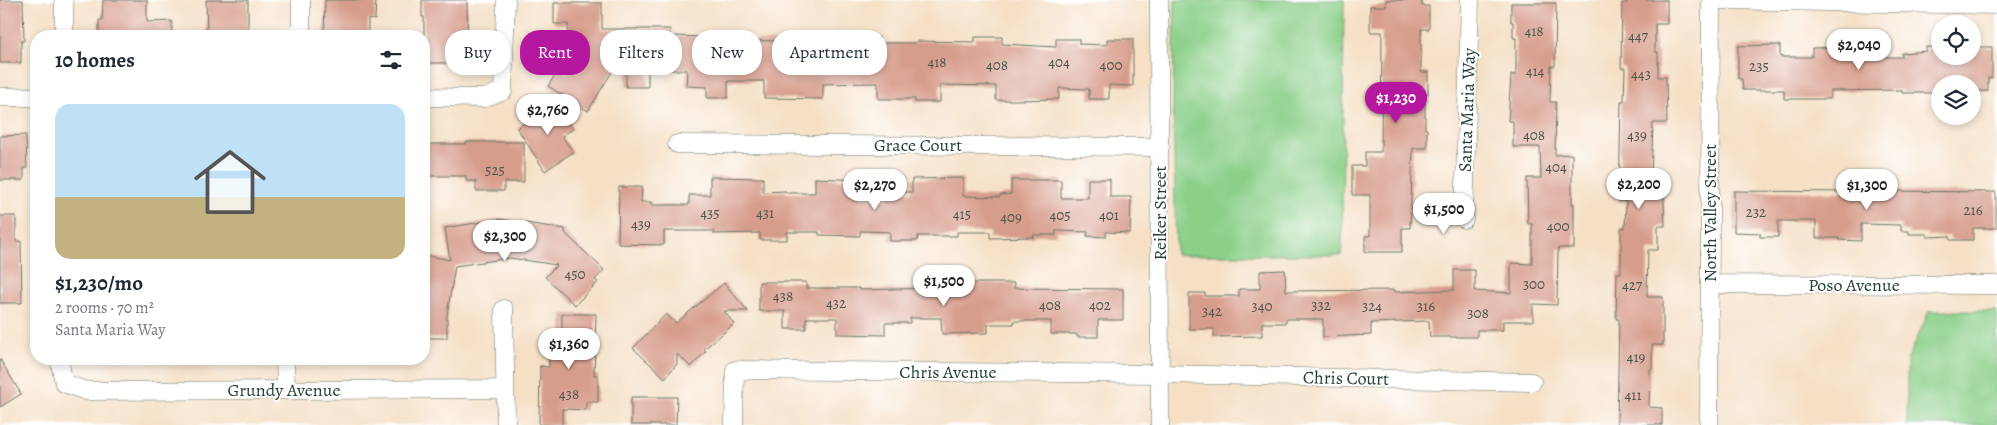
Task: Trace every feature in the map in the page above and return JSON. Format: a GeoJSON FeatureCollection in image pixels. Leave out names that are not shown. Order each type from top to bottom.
{"type":"FeatureCollection","features":[{"type":"Feature","properties":{"kind":"street"},"geometry":{"type":"LineString","coordinates":[[64,0],[64,30]]}},
{"type":"Feature","properties":{"kind":"street"},"geometry":{"type":"LineString","coordinates":[[301,0],[301,30]]}},
{"type":"Feature","properties":{"kind":"street"},"geometry":{"type":"LineString","coordinates":[[430,98],[485,98],[503,91],[506,0]]}},
{"type":"Feature","properties":{"kind":"street","name":"Reiker Street"},"geometry":{"type":"LineString","coordinates":[[1159,0],[1160,425]]}},
{"type":"Feature","properties":{"kind":"street","name":"Santa Maria Way"},"geometry":{"type":"LineString","coordinates":[[1464,220],[1470,0]]}},
{"type":"Feature","properties":{"kind":"street","name":"North Valley Street"},"geometry":{"type":"LineString","coordinates":[[1709,425],[1711,0]]}},
{"type":"Feature","properties":{"kind":"street"},"geometry":{"type":"LineString","coordinates":[[1718,0],[1997,5]]}},
{"type":"Feature","properties":{"kind":"street"},"geometry":{"type":"LineString","coordinates":[[0,97],[30,97]]}},
{"type":"Feature","properties":{"kind":"street","name":"Grace Court"},"geometry":{"type":"LineString","coordinates":[[677,144],[1160,147]]}},
{"type":"Feature","properties":{"kind":"street","name":"Poso Avenue"},"geometry":{"type":"LineString","coordinates":[[1710,284],[1997,285]]}},
{"type":"Feature","properties":{"kind":"street"},"geometry":{"type":"LineString","coordinates":[[504,309],[506,425]]}},
{"type":"Feature","properties":{"kind":"street","name":"Grundy Avenue"},"geometry":{"type":"LineString","coordinates":[[60,365],[64,383],[86,391],[505,389]]}},
{"type":"Feature","properties":{"kind":"street"},"geometry":{"type":"LineString","coordinates":[[285,365],[286,390]]}},
{"type":"Feature","properties":{"kind":"street","name":"Chris Avenue"},"geometry":{"type":"LineString","coordinates":[[734,425],[735,370],[1160,374]]}},
{"type":"Feature","properties":{"kind":"street","name":"Chris Court"},"geometry":{"type":"LineString","coordinates":[[1160,374],[1532,382]]}},
{"type":"Feature","properties":{"kind":"green space"},"geometry":{"type":"Polygon","coordinates":[[[1175,0],[1344,0],[1342,255],[1176,255],[1173,107],[1175,0]]]}},
{"type":"Feature","properties":{"kind":"green space"},"geometry":{"type":"Polygon","coordinates":[[[1929,311],[1997,311],[1997,425],[1907,425],[1907,361],[1929,311]]]}},
{"type":"Feature","properties":{"kind":"building"},"geometry":{"type":"Polygon","coordinates":[[[0,0],[23,0],[24,41],[21,41],[21,63],[0,63],[0,0]]]}},
{"type":"Feature","properties":{"kind":"building"},"geometry":{"type":"Polygon","coordinates":[[[103,0],[147,0],[147,22],[172,21],[172,30],[99,30],[99,20],[102,20],[103,0]]]}},
{"type":"Feature","properties":{"kind":"building"},"geometry":{"type":"Polygon","coordinates":[[[206,0],[248,0],[248,30],[207,30],[206,0]]]}},
{"type":"Feature","properties":{"kind":"building"},"geometry":{"type":"Polygon","coordinates":[[[325,0],[376,0],[375,20],[368,19],[368,30],[324,30],[325,0]]]}},
{"type":"Feature","properties":{"kind":"building"},"geometry":{"type":"Polygon","coordinates":[[[422,0],[467,0],[468,30],[445,30],[445,63],[430,63],[430,30],[424,30],[424,17],[422,17],[422,0]]]}},
{"type":"Feature","properties":{"kind":"building"},"geometry":{"type":"Polygon","coordinates":[[[1386,0],[1422,0],[1422,6],[1429,6],[1429,29],[1421,29],[1421,72],[1428,72],[1428,94],[1425,94],[1427,148],[1413,148],[1410,228],[1402,228],[1402,252],[1365,252],[1365,236],[1370,236],[1370,195],[1352,195],[1352,166],[1365,166],[1365,152],[1381,152],[1382,32],[1370,32],[1370,6],[1386,6],[1386,0]]]}},
{"type":"Feature","properties":{"kind":"building"},"geometry":{"type":"Polygon","coordinates":[[[1627,0],[1667,0],[1667,24],[1655,24],[1655,52],[1658,52],[1658,77],[1666,77],[1667,123],[1653,123],[1651,179],[1663,179],[1665,226],[1658,226],[1658,250],[1648,250],[1647,297],[1663,297],[1663,345],[1652,345],[1649,407],[1662,408],[1662,425],[1617,425],[1619,319],[1616,319],[1617,273],[1621,273],[1621,228],[1625,228],[1626,201],[1619,201],[1621,101],[1624,101],[1625,68],[1621,68],[1622,3],[1627,3],[1627,0]]]}},
{"type":"Feature","properties":{"kind":"building"},"geometry":{"type":"Polygon","coordinates":[[[554,3],[602,3],[602,29],[670,30],[600,30],[600,75],[610,75],[588,111],[548,86],[555,75],[590,75],[590,30],[568,30],[568,24],[554,24],[554,3]]]}},
{"type":"Feature","properties":{"kind":"building"},"geometry":{"type":"Polygon","coordinates":[[[1511,3],[1556,3],[1555,66],[1551,66],[1550,102],[1556,102],[1555,155],[1572,154],[1572,204],[1574,204],[1574,248],[1558,248],[1557,305],[1533,304],[1533,321],[1503,321],[1503,330],[1477,330],[1477,337],[1430,337],[1429,321],[1371,323],[1371,335],[1323,337],[1323,319],[1286,319],[1286,323],[1262,323],[1262,336],[1214,337],[1214,329],[1189,329],[1189,293],[1205,293],[1205,296],[1239,296],[1239,289],[1260,289],[1260,271],[1285,270],[1286,291],[1394,290],[1394,292],[1454,290],[1454,270],[1475,270],[1475,291],[1511,293],[1511,263],[1532,264],[1532,224],[1528,224],[1527,178],[1541,178],[1540,147],[1513,147],[1513,121],[1508,121],[1511,75],[1516,75],[1516,38],[1513,38],[1511,3]]]}},
{"type":"Feature","properties":{"kind":"building"},"geometry":{"type":"Polygon","coordinates":[[[682,36],[692,37],[692,75],[762,75],[762,41],[772,41],[772,75],[887,75],[887,43],[916,43],[916,41],[975,42],[975,37],[1002,37],[1002,44],[1056,47],[1056,39],[1079,39],[1079,44],[1107,45],[1107,39],[1133,39],[1133,86],[1109,85],[1109,99],[1089,99],[1089,89],[1059,88],[1059,99],[996,100],[996,86],[940,85],[940,102],[915,102],[915,99],[878,99],[878,83],[823,84],[823,99],[764,98],[764,81],[728,81],[728,98],[707,98],[707,87],[686,86],[687,70],[682,70],[682,36]]]}},
{"type":"Feature","properties":{"kind":"building"},"geometry":{"type":"Polygon","coordinates":[[[1838,44],[1861,44],[1861,57],[1902,57],[1902,53],[1926,51],[1926,47],[1931,47],[1931,65],[1981,65],[1981,47],[1992,47],[1992,78],[1988,78],[1988,91],[1981,91],[1981,75],[1931,75],[1931,93],[1902,93],[1902,90],[1830,91],[1830,99],[1784,99],[1784,90],[1743,90],[1742,79],[1738,79],[1738,46],[1780,45],[1780,57],[1812,57],[1812,48],[1838,47],[1838,44]]]}},
{"type":"Feature","properties":{"kind":"building"},"geometry":{"type":"Polygon","coordinates":[[[626,75],[648,75],[648,87],[626,87],[626,75]]]}},
{"type":"Feature","properties":{"kind":"building"},"geometry":{"type":"Polygon","coordinates":[[[556,103],[573,129],[562,136],[573,152],[545,171],[517,128],[556,103]]]}},
{"type":"Feature","properties":{"kind":"building"},"geometry":{"type":"Polygon","coordinates":[[[26,135],[27,168],[24,168],[24,180],[0,180],[0,136],[26,135]]]}},
{"type":"Feature","properties":{"kind":"building"},"geometry":{"type":"Polygon","coordinates":[[[466,142],[524,142],[524,182],[504,182],[504,191],[476,191],[476,181],[466,181],[466,176],[430,176],[430,144],[466,144],[466,142]]]}},
{"type":"Feature","properties":{"kind":"building"},"geometry":{"type":"Polygon","coordinates":[[[710,177],[763,178],[763,192],[786,191],[786,193],[815,193],[815,178],[862,180],[861,198],[890,199],[891,192],[912,192],[912,179],[963,178],[963,196],[1000,197],[1000,195],[1011,194],[1011,180],[1061,180],[1061,198],[1088,198],[1088,179],[1110,179],[1110,197],[1131,197],[1130,233],[1106,232],[1106,237],[1087,236],[1088,232],[1056,231],[1056,235],[990,238],[990,232],[957,232],[957,236],[918,236],[917,241],[890,241],[890,232],[860,231],[860,236],[819,235],[819,232],[787,232],[787,240],[760,240],[760,233],[714,234],[714,231],[664,231],[664,245],[618,244],[619,187],[642,187],[641,202],[651,202],[651,205],[689,205],[689,195],[710,195],[710,177]]]}},
{"type":"Feature","properties":{"kind":"building"},"geometry":{"type":"Polygon","coordinates":[[[1856,181],[1885,182],[1885,191],[1996,192],[1996,228],[1973,228],[1973,240],[1950,240],[1950,236],[1927,237],[1927,234],[1909,234],[1909,231],[1901,231],[1901,225],[1861,224],[1861,241],[1839,240],[1839,238],[1816,238],[1816,221],[1778,221],[1778,237],[1760,237],[1760,233],[1734,232],[1734,191],[1855,192],[1856,181]]]}},
{"type":"Feature","properties":{"kind":"building"},"geometry":{"type":"Polygon","coordinates":[[[0,216],[16,216],[16,241],[21,241],[22,303],[0,303],[0,216]]]}},
{"type":"Feature","properties":{"kind":"building"},"geometry":{"type":"Polygon","coordinates":[[[500,219],[565,229],[565,233],[604,270],[595,280],[598,282],[575,305],[545,277],[557,265],[510,258],[455,266],[447,315],[447,338],[430,338],[430,256],[450,260],[445,228],[500,219]]]}},
{"type":"Feature","properties":{"kind":"building"},"geometry":{"type":"Polygon","coordinates":[[[759,282],[806,282],[806,288],[859,288],[859,290],[969,287],[969,283],[1014,283],[1014,288],[1123,289],[1123,320],[1098,320],[1098,337],[1077,337],[1077,334],[1051,334],[1051,321],[1014,321],[1014,324],[988,324],[988,333],[942,334],[941,318],[910,318],[910,323],[885,323],[885,335],[837,334],[837,318],[806,318],[806,329],[785,329],[785,311],[759,311],[759,282]]]}},
{"type":"Feature","properties":{"kind":"building"},"geometry":{"type":"Polygon","coordinates":[[[724,283],[748,311],[724,311],[734,324],[704,349],[706,351],[691,367],[677,354],[677,364],[665,378],[633,348],[666,314],[676,323],[724,283]]]}},
{"type":"Feature","properties":{"kind":"building"},"geometry":{"type":"Polygon","coordinates":[[[562,314],[596,314],[594,375],[598,375],[598,402],[586,402],[586,410],[562,409],[562,425],[539,425],[540,366],[549,367],[549,338],[562,338],[562,314]]]}},
{"type":"Feature","properties":{"kind":"building"},"geometry":{"type":"Polygon","coordinates":[[[0,359],[21,394],[0,407],[0,359]]]}},
{"type":"Feature","properties":{"kind":"building"},"geometry":{"type":"Polygon","coordinates":[[[631,397],[677,397],[676,425],[631,425],[631,397]]]}}]}
